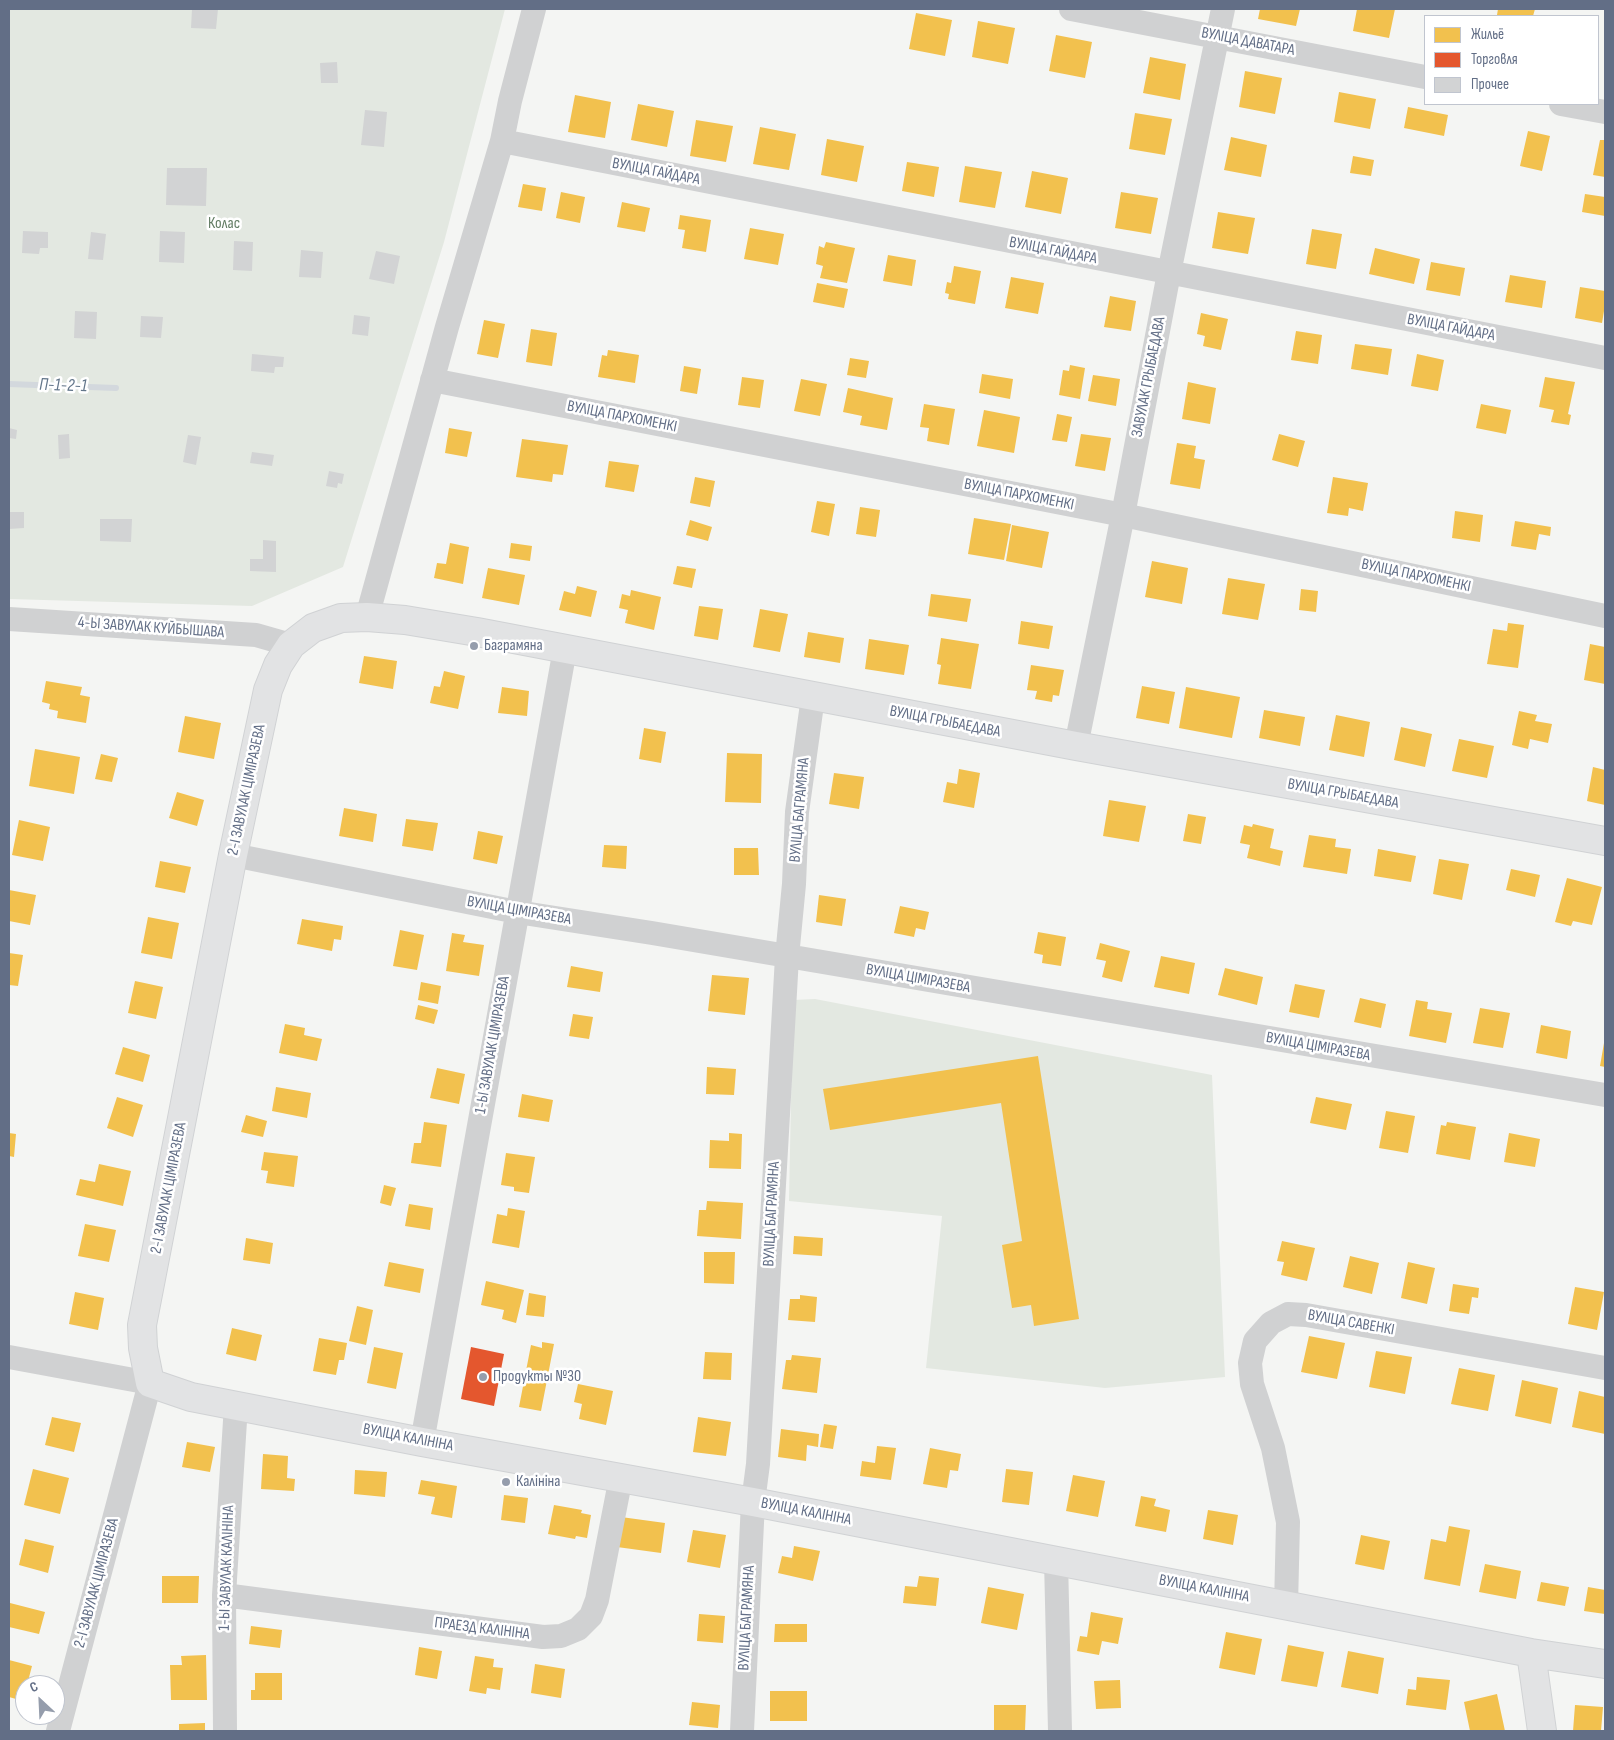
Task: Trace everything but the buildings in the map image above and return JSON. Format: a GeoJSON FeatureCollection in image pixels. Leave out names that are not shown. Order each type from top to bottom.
{"type":"FeatureCollection","features":[{"type":"Feature","properties":{"kind":"street"},"geometry":{"type":"LineString","coordinates":[[367,617],[432,380],[502,141],[510,101],[534,9]]}},
{"type":"Feature","properties":{"kind":"street","name":"ВУЛІЦА ДАВАТАРА"},"geometry":{"type":"LineString","coordinates":[[1072,9],[1424,77]]}},
{"type":"Feature","properties":{"kind":"street","name":"ЗАВУЛАК ГРЫБАЕДАВА"},"geometry":{"type":"LineString","coordinates":[[1076,746],[1223,9]]}},
{"type":"Feature","properties":{"kind":"street"},"geometry":{"type":"LineString","coordinates":[[1566,105],[1605,112]]}},
{"type":"Feature","properties":{"kind":"street","name":"ВУЛІЦА ГАЙДАРА"},"geometry":{"type":"LineString","coordinates":[[502,141],[1169,274],[1605,358]]}},
{"type":"Feature","properties":{"kind":"street","name":"ВУЛІЦА ПАРХОМЕНКІ"},"geometry":{"type":"LineString","coordinates":[[432,380],[1123,515],[1605,616]]}},
{"type":"Feature","properties":{"kind":"street","name":"ВУЛІЦА ГРЫБАЕДАВА"},"geometry":{"type":"LineString","coordinates":[[291,645],[313,628],[341,618],[367,617],[405,620],[1076,746],[1605,841]]}},
{"type":"Feature","properties":{"kind":"street","name":"4-Ы ЗАВУЛАК КУЙБЫШАВА"},"geometry":{"type":"LineString","coordinates":[[10,625],[256,635],[291,645]]}},
{"type":"Feature","properties":{"kind":"street","name":"2-І ЗАВУЛАК ЦІМІРАЗЕВА"},"geometry":{"type":"LineString","coordinates":[[58,1731],[150,1383],[143,1348],[142,1325],[233,855],[268,690],[278,665],[291,645]]}},
{"type":"Feature","properties":{"kind":"street","name":"1-Ы ЗАВУЛАК ЦІМІРАЗЕВА"},"geometry":{"type":"LineString","coordinates":[[422,1442],[565,649]]}},
{"type":"Feature","properties":{"kind":"street","name":"ВУЛІЦА БАГРАМЯНА"},"geometry":{"type":"LineString","coordinates":[[742,1731],[753,1502],[758,1464],[787,957],[794,884],[797,812],[813,697]]}},
{"type":"Feature","properties":{"kind":"street","name":"ВУЛІЦА ЦІМІРАЗЕВА"},"geometry":{"type":"LineString","coordinates":[[233,855],[517,912],[652,933],[1605,1095]]}},
{"type":"Feature","properties":{"kind":"street","name":"ВУЛІЦА САВЕНКІ"},"geometry":{"type":"LineString","coordinates":[[1286,1606],[1288,1522],[1273,1448],[1252,1384],[1250,1363],[1256,1341],[1271,1322],[1288,1314],[1306,1314],[1605,1368]]}},
{"type":"Feature","properties":{"kind":"street","name":"ВУЛІЦА КАЛІНІНА"},"geometry":{"type":"LineString","coordinates":[[9,1357],[150,1383],[191,1397],[422,1442],[753,1502],[1530,1653],[1605,1664]]}},
{"type":"Feature","properties":{"kind":"street","name":"1-Ы ЗАВУЛАК КАЛІНІНА"},"geometry":{"type":"LineString","coordinates":[[225,1731],[224,1595],[236,1405]]}},
{"type":"Feature","properties":{"kind":"street","name":"ПРАЕЗД КАЛІНІНА"},"geometry":{"type":"LineString","coordinates":[[224,1595],[543,1637],[561,1636],[578,1629],[591,1616],[597,1600],[621,1477]]}},
{"type":"Feature","properties":{"kind":"street"},"geometry":{"type":"LineString","coordinates":[[1056,1560],[1060,1731]]}},
{"type":"Feature","properties":{"kind":"street"},"geometry":{"type":"LineString","coordinates":[[1530,1653],[1542,1731]]}},
{"type":"Feature","properties":{"kind":"green space","name":"Колас"},"geometry":{"type":"Polygon","coordinates":[[[9,9],[505,9],[444,242],[343,567],[252,606],[9,599],[9,9]]]}},
{"type":"Feature","properties":{"kind":"green space"},"geometry":{"type":"Polygon","coordinates":[[[815,999],[1212,1075],[1225,1377],[1105,1388],[926,1368],[942,1216],[789,1201],[793,1000],[815,999]]]}},
{"type":"Feature","properties":{"kind":"waterway","name":"П-1-2-1"},"geometry":{"type":"LineString","coordinates":[[9,384],[116,388]]}},
{"type":"Feature","properties":{"kind":"place","name":"Баграмяна"},"geometry":{"type":"Point","coordinates":[474,646]}},
{"type":"Feature","properties":{"kind":"place","name":"Продукты №30"},"geometry":{"type":"Point","coordinates":[483,1377]}},
{"type":"Feature","properties":{"kind":"place","name":"Калініна"},"geometry":{"type":"Point","coordinates":[506,1482]}}]}
